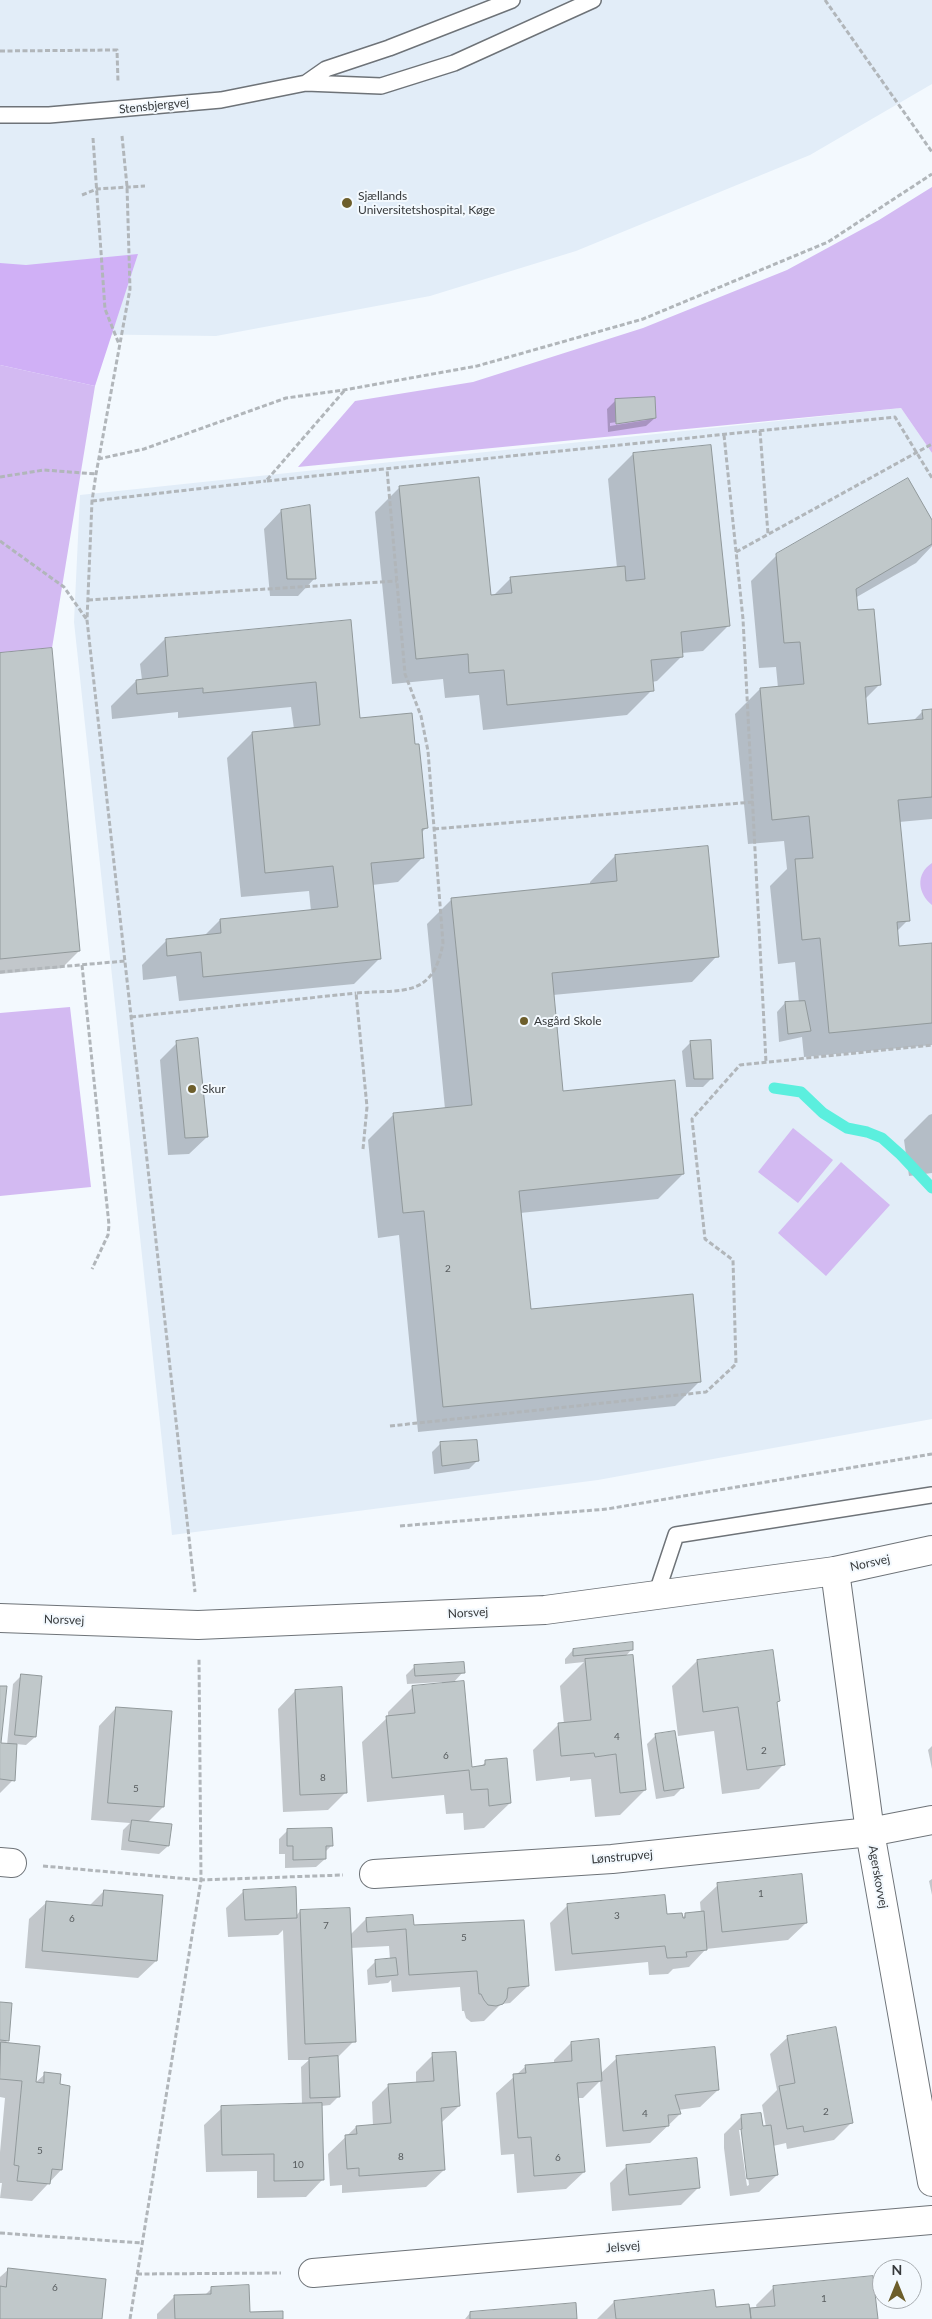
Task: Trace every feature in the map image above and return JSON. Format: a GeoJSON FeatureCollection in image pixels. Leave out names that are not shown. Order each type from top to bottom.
{"type":"FeatureCollection","features":[{"type":"Feature","properties":{"kind":"street","name":"Norsvej"},"geometry":{"type":"LineString","coordinates":[[0,1618],[198,1625],[545,1610],[835,1570],[932,1550]]}},
{"type":"Feature","properties":{"kind":"street","name":"Agerskovvej"},"geometry":{"type":"LineString","coordinates":[[835,1570],[870,1832],[932,2182]]}},
{"type":"Feature","properties":{"kind":"street","name":"Lønstrupvej"},"geometry":{"type":"LineString","coordinates":[[374,1874],[612,1859],[870,1832],[932,1820]]}},
{"type":"Feature","properties":{"kind":"street","name":"Jelsvej"},"geometry":{"type":"LineString","coordinates":[[313,2273],[932,2220]]}},
{"type":"Feature","properties":{"kind":"lane","name":"Stensbjergvej"},"geometry":{"type":"LineString","coordinates":[[306,83],[326,69],[398,44],[512,0]]}},
{"type":"Feature","properties":{"kind":"lane","name":"Stensbjergvej"},"geometry":{"type":"LineString","coordinates":[[0,115],[49,116],[221,100],[306,83],[380,86],[454,63],[593,0]]}},
{"type":"Feature","properties":{"kind":"lane"},"geometry":{"type":"LineString","coordinates":[[656,1595],[676,1535],[932,1495]]}},
{"type":"Feature","properties":{"kind":"path"},"geometry":{"type":"LineString","coordinates":[[825,0],[932,152]]}},
{"type":"Feature","properties":{"kind":"path"},"geometry":{"type":"LineString","coordinates":[[0,51],[117,50],[127,186],[130,289],[92,502],[87,620],[198,1625],[201,1880],[130,2319]]}},
{"type":"Feature","properties":{"kind":"path"},"geometry":{"type":"LineString","coordinates":[[91,112],[105,309],[119,344]]}},
{"type":"Feature","properties":{"kind":"path"},"geometry":{"type":"LineString","coordinates":[[98,460],[144,448],[286,398],[344,390],[477,366],[643,320],[828,242],[932,174]]}},
{"type":"Feature","properties":{"kind":"path"},"geometry":{"type":"LineString","coordinates":[[82,195],[97,188],[145,186]]}},
{"type":"Feature","properties":{"kind":"path"},"geometry":{"type":"LineString","coordinates":[[266,481],[344,390]]}},
{"type":"Feature","properties":{"kind":"path"},"geometry":{"type":"LineString","coordinates":[[92,502],[266,481],[895,417],[932,478]]}},
{"type":"Feature","properties":{"kind":"path"},"geometry":{"type":"LineString","coordinates":[[760,431],[768,534]]}},
{"type":"Feature","properties":{"kind":"path"},"geometry":{"type":"LineString","coordinates":[[724,434],[743,619],[766,1062]]}},
{"type":"Feature","properties":{"kind":"path"},"geometry":{"type":"LineString","coordinates":[[736,552],[932,444]]}},
{"type":"Feature","properties":{"kind":"path"},"geometry":{"type":"LineString","coordinates":[[131,1017],[417,987],[436,972],[444,943],[428,751],[421,716],[405,674],[387,469]]}},
{"type":"Feature","properties":{"kind":"path"},"geometry":{"type":"LineString","coordinates":[[0,477],[44,470],[96,474]]}},
{"type":"Feature","properties":{"kind":"path"},"geometry":{"type":"LineString","coordinates":[[0,541],[64,587],[87,620]]}},
{"type":"Feature","properties":{"kind":"path"},"geometry":{"type":"LineString","coordinates":[[88,600],[397,581]]}},
{"type":"Feature","properties":{"kind":"path"},"geometry":{"type":"LineString","coordinates":[[434,829],[753,802]]}},
{"type":"Feature","properties":{"kind":"path"},"geometry":{"type":"LineString","coordinates":[[0,972],[125,961]]}},
{"type":"Feature","properties":{"kind":"path"},"geometry":{"type":"LineString","coordinates":[[82,965],[109,1225],[108,1235],[92,1269]]}},
{"type":"Feature","properties":{"kind":"path"},"geometry":{"type":"LineString","coordinates":[[356,993],[367,1107],[362,1149]]}},
{"type":"Feature","properties":{"kind":"path"},"geometry":{"type":"LineString","coordinates":[[390,1426],[706,1392],[736,1364],[733,1260],[705,1239],[692,1119],[740,1065],[932,1045]]}},
{"type":"Feature","properties":{"kind":"path"},"geometry":{"type":"LineString","coordinates":[[400,1526],[607,1509],[932,1454]]}},
{"type":"Feature","properties":{"kind":"path"},"geometry":{"type":"LineString","coordinates":[[6,1863],[201,1880],[374,1874]]}},
{"type":"Feature","properties":{"kind":"path"},"geometry":{"type":"LineString","coordinates":[[0,2233],[142,2243]]}},
{"type":"Feature","properties":{"kind":"path"},"geometry":{"type":"LineString","coordinates":[[137,2274],[313,2273]]}},
{"type":"Feature","properties":{"kind":"shaded area","name":"Sjællands Universitetshospital, Køge"},"geometry":{"type":"Polygon","coordinates":[[[0,0],[932,0],[932,84],[810,155],[576,251],[430,296],[216,336],[0,333],[0,0]]]}},
{"type":"Feature","properties":{"kind":"shaded area"},"geometry":{"type":"Polygon","coordinates":[[[932,187],[932,453],[901,408],[298,467],[355,401],[473,382],[643,328],[787,270],[879,220],[932,187]]]}},
{"type":"Feature","properties":{"kind":"shaded area"},"geometry":{"type":"Polygon","coordinates":[[[138,254],[95,386],[0,365],[0,263],[26,265],[138,254]]]}},
{"type":"Feature","properties":{"kind":"shaded area"},"geometry":{"type":"Polygon","coordinates":[[[0,365],[95,386],[52,648],[0,653],[0,365]]]}},
{"type":"Feature","properties":{"kind":"shaded area","name":"Asgård Skole"},"geometry":{"type":"Polygon","coordinates":[[[901,408],[932,453],[932,1419],[598,1480],[172,1535],[74,622],[80,495],[901,408]]]}},
{"type":"Feature","properties":{"kind":"shaded area"},"geometry":{"type":"Polygon","coordinates":[[[932,863],[932,905],[921,890],[920,884],[923,873],[932,863]]]}},
{"type":"Feature","properties":{"kind":"shaded area"},"geometry":{"type":"Polygon","coordinates":[[[70,1007],[91,1187],[0,1196],[0,1013],[70,1007]]]}},
{"type":"Feature","properties":{"kind":"shaded area"},"geometry":{"type":"Polygon","coordinates":[[[793,1128],[833,1160],[798,1203],[758,1172],[793,1128]]]}},
{"type":"Feature","properties":{"kind":"shaded area"},"geometry":{"type":"Polygon","coordinates":[[[841,1162],[890,1205],[826,1276],[778,1233],[841,1162]]]}},
{"type":"Feature","properties":{"kind":"building"},"geometry":{"type":"Polygon","coordinates":[[[655,397],[656,418],[616,424],[615,399],[655,397]]]}},
{"type":"Feature","properties":{"kind":"building"},"geometry":{"type":"Polygon","coordinates":[[[711,445],[730,626],[681,632],[683,657],[651,660],[654,691],[507,705],[504,670],[469,673],[468,654],[416,659],[399,486],[479,477],[491,595],[512,593],[510,577],[625,566],[626,581],[645,579],[633,453],[711,445]]]}},
{"type":"Feature","properties":{"kind":"building"},"geometry":{"type":"Polygon","coordinates":[[[908,478],[932,520],[932,544],[856,589],[858,610],[874,609],[881,685],[865,687],[868,724],[923,719],[922,710],[932,709],[932,797],[898,800],[910,921],[897,922],[899,946],[932,943],[932,1023],[829,1033],[820,938],[802,940],[795,859],[813,858],[809,816],[772,820],[760,688],[804,684],[800,642],[784,643],[776,554],[908,478]]]}},
{"type":"Feature","properties":{"kind":"building"},"geometry":{"type":"Polygon","coordinates":[[[310,505],[316,579],[287,579],[281,510],[310,505]]]}},
{"type":"Feature","properties":{"kind":"building"},"geometry":{"type":"Polygon","coordinates":[[[351,620],[360,718],[412,713],[415,744],[419,744],[428,828],[422,829],[424,858],[371,863],[381,959],[203,977],[201,952],[167,956],[166,939],[221,933],[220,919],[338,907],[333,866],[265,873],[252,732],[320,725],[316,682],[203,693],[203,688],[137,694],[136,680],[168,676],[165,638],[351,620]]]}},
{"type":"Feature","properties":{"kind":"building"},"geometry":{"type":"Polygon","coordinates":[[[52,648],[80,951],[0,959],[0,653],[52,648]]]}},
{"type":"Feature","properties":{"kind":"building"},"geometry":{"type":"Polygon","coordinates":[[[708,846],[719,957],[552,973],[563,1091],[675,1080],[684,1174],[519,1191],[531,1309],[693,1294],[701,1382],[443,1407],[424,1211],[403,1213],[393,1113],[472,1105],[451,898],[617,881],[615,855],[708,846]]]}},
{"type":"Feature","properties":{"kind":"building"},"geometry":{"type":"Polygon","coordinates":[[[805,1001],[811,1031],[788,1034],[785,1002],[805,1001]]]}},
{"type":"Feature","properties":{"kind":"building","name":"Skur"},"geometry":{"type":"Polygon","coordinates":[[[198,1038],[208,1137],[185,1138],[176,1041],[198,1038]]]}},
{"type":"Feature","properties":{"kind":"building"},"geometry":{"type":"Polygon","coordinates":[[[711,1040],[713,1079],[694,1079],[690,1041],[711,1040]]]}},
{"type":"Feature","properties":{"kind":"building"},"geometry":{"type":"Polygon","coordinates":[[[477,1440],[479,1461],[442,1466],[440,1442],[477,1440]]]}},
{"type":"Feature","properties":{"kind":"building"},"geometry":{"type":"Polygon","coordinates":[[[633,1642],[633,1650],[573,1656],[573,1649],[633,1642]]]}},
{"type":"Feature","properties":{"kind":"building"},"geometry":{"type":"Polygon","coordinates":[[[773,1650],[780,1701],[777,1702],[785,1765],[747,1770],[738,1707],[703,1712],[697,1660],[773,1650]]]}},
{"type":"Feature","properties":{"kind":"building"},"geometry":{"type":"Polygon","coordinates":[[[633,1655],[646,1790],[620,1793],[616,1754],[595,1757],[594,1753],[561,1756],[558,1723],[591,1720],[585,1659],[633,1655]]]}},
{"type":"Feature","properties":{"kind":"building"},"geometry":{"type":"Polygon","coordinates":[[[464,1662],[465,1673],[415,1676],[414,1665],[464,1662]]]}},
{"type":"Feature","properties":{"kind":"building"},"geometry":{"type":"Polygon","coordinates":[[[21,1674],[42,1676],[36,1737],[15,1735],[21,1674]]]}},
{"type":"Feature","properties":{"kind":"building"},"geometry":{"type":"Polygon","coordinates":[[[464,1681],[472,1767],[485,1765],[485,1760],[507,1758],[511,1803],[489,1806],[488,1789],[471,1790],[469,1770],[392,1778],[386,1716],[415,1713],[412,1686],[464,1681]]]}},
{"type":"Feature","properties":{"kind":"building"},"geometry":{"type":"Polygon","coordinates":[[[0,1686],[7,1686],[1,1743],[17,1744],[15,1781],[0,1779],[0,1686]]]}},
{"type":"Feature","properties":{"kind":"building"},"geometry":{"type":"Polygon","coordinates":[[[342,1687],[347,1793],[300,1795],[295,1690],[342,1687]]]}},
{"type":"Feature","properties":{"kind":"building"},"geometry":{"type":"Polygon","coordinates":[[[116,1707],[172,1711],[164,1807],[108,1803],[116,1707]]]}},
{"type":"Feature","properties":{"kind":"building"},"geometry":{"type":"Polygon","coordinates":[[[675,1731],[684,1788],[664,1791],[655,1734],[675,1731]]]}},
{"type":"Feature","properties":{"kind":"building"},"geometry":{"type":"Polygon","coordinates":[[[132,1820],[172,1824],[169,1846],[129,1841],[132,1820]]]}},
{"type":"Feature","properties":{"kind":"building"},"geometry":{"type":"Polygon","coordinates":[[[332,1828],[333,1846],[326,1846],[326,1859],[293,1860],[293,1846],[287,1846],[287,1829],[332,1828]]]}},
{"type":"Feature","properties":{"kind":"building"},"geometry":{"type":"Polygon","coordinates":[[[802,1874],[807,1923],[722,1932],[717,1883],[802,1874]]]}},
{"type":"Feature","properties":{"kind":"building"},"geometry":{"type":"Polygon","coordinates":[[[296,1887],[297,1918],[245,1920],[243,1890],[296,1887]]]}},
{"type":"Feature","properties":{"kind":"building"},"geometry":{"type":"Polygon","coordinates":[[[104,1890],[163,1895],[157,1961],[42,1951],[46,1901],[102,1906],[104,1890]]]}},
{"type":"Feature","properties":{"kind":"building"},"geometry":{"type":"Polygon","coordinates":[[[665,1895],[667,1914],[682,1913],[683,1918],[685,1918],[685,1913],[704,1911],[707,1950],[686,1952],[687,1957],[667,1958],[665,1946],[572,1954],[567,1904],[665,1895]]]}},
{"type":"Feature","properties":{"kind":"building"},"geometry":{"type":"Polygon","coordinates":[[[350,1908],[356,2042],[305,2044],[300,1910],[350,1908]]]}},
{"type":"Feature","properties":{"kind":"building"},"geometry":{"type":"Polygon","coordinates":[[[413,1915],[414,1925],[524,1920],[529,1986],[508,1988],[507,1998],[503,2004],[496,2006],[488,2005],[481,1994],[479,1994],[477,1971],[409,1975],[406,1929],[367,1932],[366,1918],[413,1915]]]}},
{"type":"Feature","properties":{"kind":"building"},"geometry":{"type":"Polygon","coordinates":[[[396,1958],[398,1975],[376,1977],[375,1960],[396,1958]]]}},
{"type":"Feature","properties":{"kind":"building"},"geometry":{"type":"Polygon","coordinates":[[[0,2002],[12,2003],[9,2041],[0,2040],[0,2002]]]}},
{"type":"Feature","properties":{"kind":"building"},"geometry":{"type":"Polygon","coordinates":[[[836,2027],[853,2123],[804,2132],[803,2126],[787,2129],[779,2086],[795,2083],[787,2036],[836,2027]]]}},
{"type":"Feature","properties":{"kind":"building"},"geometry":{"type":"Polygon","coordinates":[[[599,2039],[602,2081],[577,2083],[585,2172],[534,2176],[531,2137],[518,2138],[513,2074],[526,2073],[525,2065],[572,2061],[571,2042],[599,2039]]]}},
{"type":"Feature","properties":{"kind":"building"},"geometry":{"type":"Polygon","coordinates":[[[1,2042],[40,2046],[36,2082],[44,2083],[44,2072],[61,2074],[60,2084],[70,2086],[62,2170],[52,2169],[50,2184],[17,2181],[19,2166],[14,2165],[22,2081],[0,2079],[1,2042]]]}},
{"type":"Feature","properties":{"kind":"building"},"geometry":{"type":"Polygon","coordinates":[[[715,2047],[719,2090],[675,2095],[681,2114],[668,2115],[669,2126],[623,2131],[616,2056],[715,2047]]]}},
{"type":"Feature","properties":{"kind":"building"},"geometry":{"type":"Polygon","coordinates":[[[456,2052],[460,2106],[441,2108],[445,2170],[359,2176],[359,2168],[347,2169],[345,2135],[357,2134],[356,2126],[391,2123],[388,2084],[434,2081],[432,2053],[456,2052]]]}},
{"type":"Feature","properties":{"kind":"building"},"geometry":{"type":"Polygon","coordinates":[[[338,2056],[340,2097],[310,2098],[309,2058],[338,2056]]]}},
{"type":"Feature","properties":{"kind":"building"},"geometry":{"type":"Polygon","coordinates":[[[322,2103],[324,2180],[274,2181],[274,2154],[222,2155],[221,2106],[322,2103]]]}},
{"type":"Feature","properties":{"kind":"building"},"geometry":{"type":"Polygon","coordinates":[[[761,2113],[763,2126],[771,2125],[778,2175],[747,2179],[741,2115],[761,2113]]]}},
{"type":"Feature","properties":{"kind":"building"},"geometry":{"type":"Polygon","coordinates":[[[697,2158],[700,2188],[629,2195],[626,2165],[697,2158]]]}},
{"type":"Feature","properties":{"kind":"building"},"geometry":{"type":"Polygon","coordinates":[[[8,2268],[106,2279],[102,2319],[0,2319],[0,2286],[6,2287],[8,2268]]]}},
{"type":"Feature","properties":{"kind":"building"},"geometry":{"type":"Polygon","coordinates":[[[872,2276],[872,2309],[877,2309],[878,2319],[751,2319],[750,2308],[775,2306],[773,2286],[872,2276]]]}},
{"type":"Feature","properties":{"kind":"building"},"geometry":{"type":"Polygon","coordinates":[[[249,2285],[250,2312],[283,2311],[283,2319],[175,2319],[174,2295],[211,2294],[211,2287],[249,2285]]]}},
{"type":"Feature","properties":{"kind":"building"},"geometry":{"type":"Polygon","coordinates":[[[714,2290],[716,2307],[749,2304],[751,2319],[616,2319],[614,2301],[714,2290]]]}},
{"type":"Feature","properties":{"kind":"building"},"geometry":{"type":"Polygon","coordinates":[[[576,2303],[577,2319],[470,2319],[470,2312],[576,2303]]]}},
{"type":"Feature","properties":{"kind":"waterway"},"geometry":{"type":"LineString","coordinates":[[774,1088],[801,1092],[823,1113],[847,1128],[867,1132],[882,1138],[932,1188]]}},
{"type":"Feature","properties":{"kind":"place","name":"Sjællands Universitetshospital, Køge"},"geometry":{"type":"Point","coordinates":[347,203]}},
{"type":"Feature","properties":{"kind":"place","name":"Asgård Skole"},"geometry":{"type":"Point","coordinates":[524,1021]}},
{"type":"Feature","properties":{"kind":"place","name":"Skur"},"geometry":{"type":"Point","coordinates":[192,1089]}}]}
